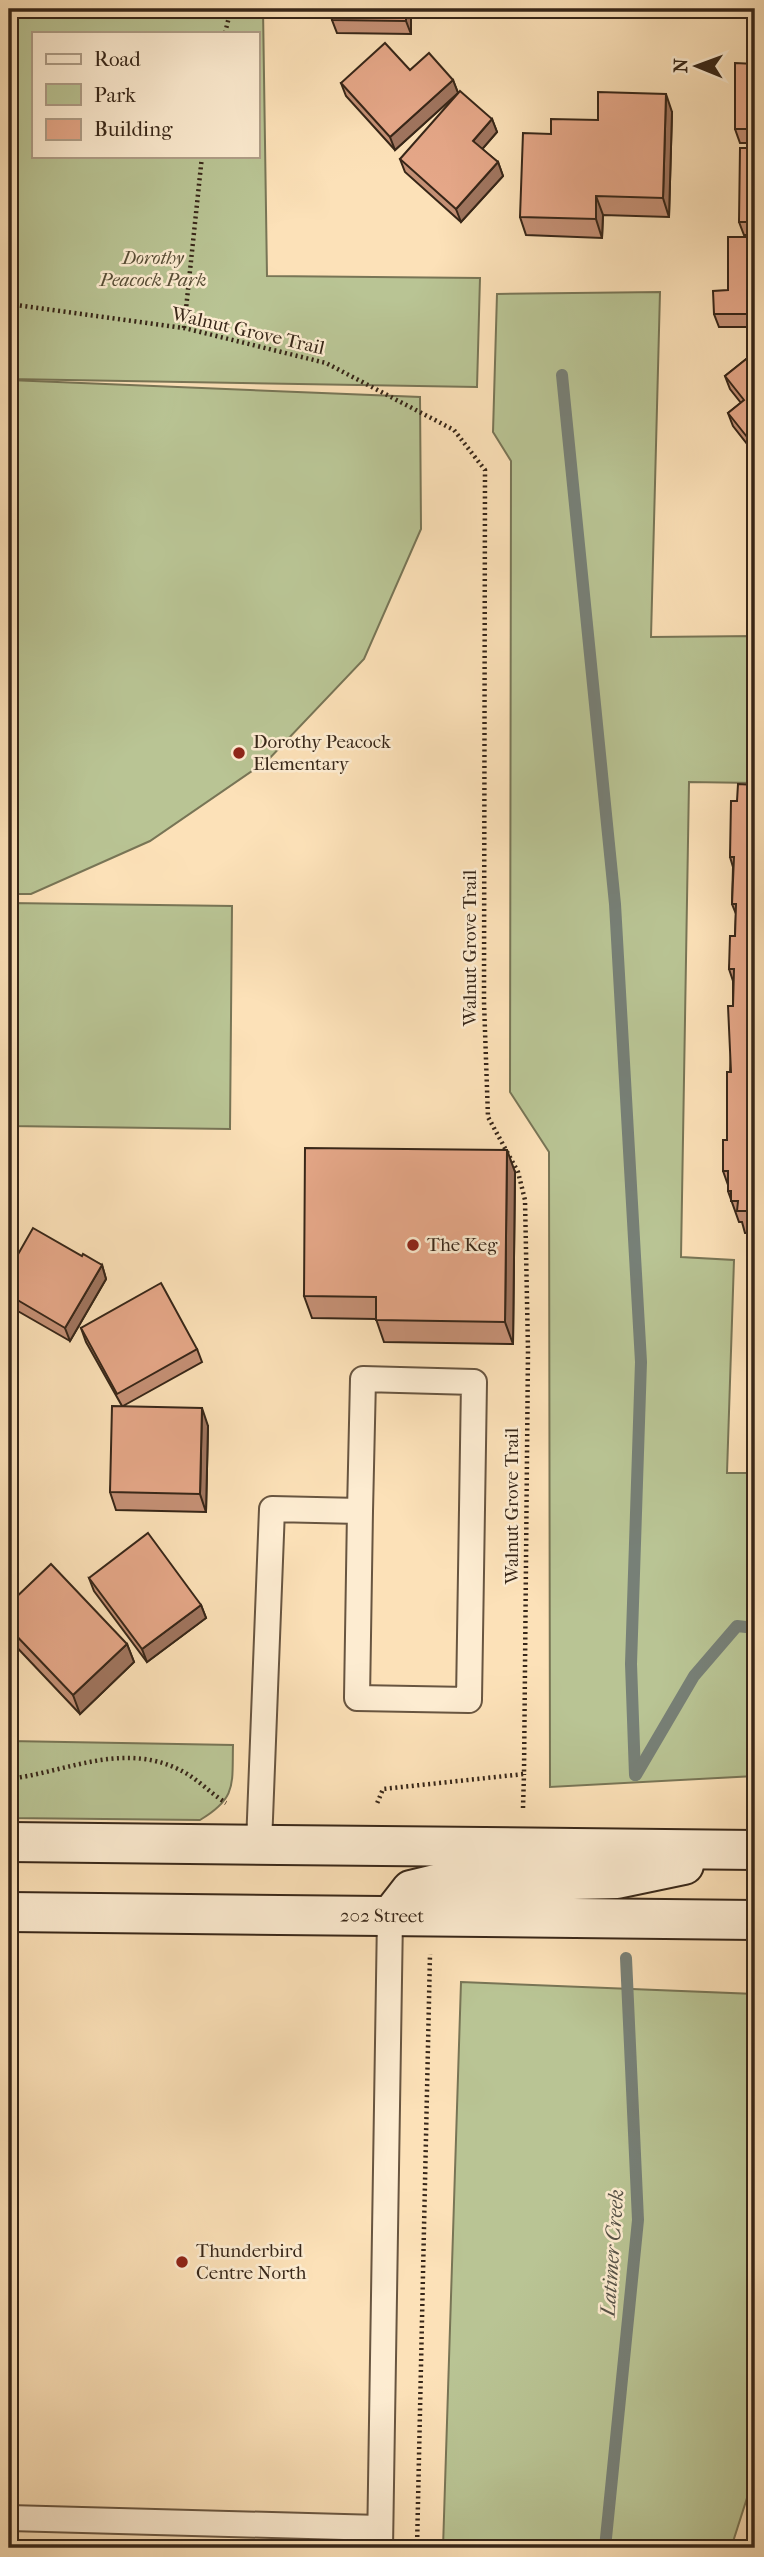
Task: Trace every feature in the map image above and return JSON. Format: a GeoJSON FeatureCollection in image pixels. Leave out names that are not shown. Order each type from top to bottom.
{"type":"FeatureCollection","features":[{"type":"Feature","properties":{"kind":"main road"},"geometry":{"type":"LineString","coordinates":[[9,1842],[755,1850]]}},
{"type":"Feature","properties":{"kind":"main road"},"geometry":{"type":"LineString","coordinates":[[390,1917],[411,1890],[440,1882],[617,1880],[755,1850]]}},
{"type":"Feature","properties":{"kind":"main road","name":"202 Street"},"geometry":{"type":"LineString","coordinates":[[9,1912],[755,1920]]}},
{"type":"Feature","properties":{"kind":"lane"},"geometry":{"type":"LineString","coordinates":[[363,1379],[474,1382],[469,1700],[357,1698],[360,1511],[363,1379]]}},
{"type":"Feature","properties":{"kind":"lane"},"geometry":{"type":"LineString","coordinates":[[259,1844],[272,1509],[360,1511]]}},
{"type":"Feature","properties":{"kind":"lane"},"geometry":{"type":"LineString","coordinates":[[9,2518],[380,2538],[390,1917]]}},
{"type":"Feature","properties":{"kind":"path"},"geometry":{"type":"LineString","coordinates":[[225,32],[231,9]]}},
{"type":"Feature","properties":{"kind":"path"},"geometry":{"type":"LineString","coordinates":[[184,328],[202,158]]}},
{"type":"Feature","properties":{"kind":"path","name":"Walnut Grove Trail"},"geometry":{"type":"LineString","coordinates":[[9,304],[184,328],[326,363],[454,430],[485,470],[484,1002],[488,1117],[518,1172],[526,1200],[523,1810]]}},
{"type":"Feature","properties":{"kind":"path"},"geometry":{"type":"LineString","coordinates":[[9,1779],[110,1758],[135,1756],[179,1769],[225,1803]]}},
{"type":"Feature","properties":{"kind":"path"},"geometry":{"type":"LineString","coordinates":[[376,1807],[383,1789],[524,1774]]}},
{"type":"Feature","properties":{"kind":"path"},"geometry":{"type":"LineString","coordinates":[[417,2548],[430,1950],[439,1948]]}},
{"type":"Feature","properties":{"kind":"green space","name":"Dorothy Peacock Park"},"geometry":{"type":"Polygon","coordinates":[[[9,9],[263,9],[267,276],[480,278],[477,387],[9,379],[9,9]]]}},
{"type":"Feature","properties":{"kind":"green space"},"geometry":{"type":"Polygon","coordinates":[[[660,292],[651,637],[755,636],[755,783],[689,782],[681,1257],[734,1260],[727,1473],[755,1473],[755,1776],[550,1787],[549,1152],[510,1092],[511,461],[493,432],[497,294],[660,292]]]}},
{"type":"Feature","properties":{"kind":"green space"},"geometry":{"type":"Polygon","coordinates":[[[9,380],[420,397],[421,529],[364,659],[268,760],[150,841],[31,894],[9,894],[9,380]]]}},
{"type":"Feature","properties":{"kind":"green space"},"geometry":{"type":"Polygon","coordinates":[[[9,903],[232,906],[230,1129],[9,1126],[9,903]]]}},
{"type":"Feature","properties":{"kind":"green space"},"geometry":{"type":"Polygon","coordinates":[[[9,1741],[233,1745],[232,1781],[221,1805],[200,1820],[9,1818],[9,1741]]]}},
{"type":"Feature","properties":{"kind":"green space"},"geometry":{"type":"Polygon","coordinates":[[[461,1982],[755,1994],[755,2473],[731,2548],[443,2548],[461,1982]]]}},
{"type":"Feature","properties":{"kind":"building"},"geometry":{"type":"Polygon","coordinates":[[[332,9],[406,9],[406,21],[332,20],[332,9]]]}},
{"type":"Feature","properties":{"kind":"building"},"geometry":{"type":"Polygon","coordinates":[[[385,43],[410,70],[429,53],[453,80],[390,137],[341,83],[385,43]]]}},
{"type":"Feature","properties":{"kind":"building"},"geometry":{"type":"Polygon","coordinates":[[[735,63],[755,64],[755,129],[735,129],[735,63]]]}},
{"type":"Feature","properties":{"kind":"building"},"geometry":{"type":"Polygon","coordinates":[[[460,91],[492,119],[473,141],[498,162],[456,209],[400,159],[460,91]]]}},
{"type":"Feature","properties":{"kind":"building"},"geometry":{"type":"Polygon","coordinates":[[[598,92],[666,94],[663,198],[596,196],[596,219],[520,217],[523,133],[551,134],[551,119],[598,120],[598,92]]]}},
{"type":"Feature","properties":{"kind":"building"},"geometry":{"type":"Polygon","coordinates":[[[740,148],[755,148],[755,222],[739,222],[740,148]]]}},
{"type":"Feature","properties":{"kind":"building"},"geometry":{"type":"Polygon","coordinates":[[[728,237],[755,237],[755,314],[714,314],[713,291],[728,290],[728,237]]]}},
{"type":"Feature","properties":{"kind":"building"},"geometry":{"type":"Polygon","coordinates":[[[755,352],[755,447],[728,413],[744,400],[725,376],[755,352]]]}},
{"type":"Feature","properties":{"kind":"building"},"geometry":{"type":"Polygon","coordinates":[[[738,784],[755,785],[755,1211],[737,1211],[738,1201],[731,1201],[731,1191],[728,1191],[728,1171],[723,1171],[723,1140],[727,1140],[727,1072],[731,1072],[728,1006],[733,1006],[734,969],[729,969],[730,936],[735,936],[736,904],[732,904],[734,857],[730,857],[731,801],[737,801],[738,784]]]}},
{"type":"Feature","properties":{"kind":"building","name":"The Keg"},"geometry":{"type":"Polygon","coordinates":[[[305,1148],[507,1150],[505,1322],[376,1320],[376,1297],[304,1296],[305,1148]]]}},
{"type":"Feature","properties":{"kind":"building"},"geometry":{"type":"Polygon","coordinates":[[[33,1228],[102,1265],[65,1328],[9,1295],[9,1270],[33,1228]]]}},
{"type":"Feature","properties":{"kind":"building"},"geometry":{"type":"Polygon","coordinates":[[[161,1283],[197,1349],[117,1394],[81,1328],[161,1283]]]}},
{"type":"Feature","properties":{"kind":"building"},"geometry":{"type":"Polygon","coordinates":[[[112,1406],[202,1408],[200,1494],[110,1492],[112,1406]]]}},
{"type":"Feature","properties":{"kind":"building"},"geometry":{"type":"Polygon","coordinates":[[[148,1533],[201,1605],[142,1649],[89,1578],[148,1533]]]}},
{"type":"Feature","properties":{"kind":"building"},"geometry":{"type":"Polygon","coordinates":[[[51,1564],[127,1644],[73,1695],[9,1628],[9,1604],[51,1564]]]}},
{"type":"Feature","properties":{"kind":"waterway"},"geometry":{"type":"LineString","coordinates":[[562,375],[615,904],[641,1362],[631,1664],[635,1775]]}},
{"type":"Feature","properties":{"kind":"waterway","name":"Latimer Creek"},"geometry":{"type":"LineString","coordinates":[[636,1775],[694,1676],[737,1626],[755,1628]]}},
{"type":"Feature","properties":{"kind":"waterway","name":"Latimer Creek"},"geometry":{"type":"LineString","coordinates":[[605,2548],[638,2220],[626,1958]]}},
{"type":"Feature","properties":{"kind":"place","name":"Dorothy Peacock Elementary"},"geometry":{"type":"Point","coordinates":[239,753]}},
{"type":"Feature","properties":{"kind":"place","name":"The Keg"},"geometry":{"type":"Point","coordinates":[413,1245]}},
{"type":"Feature","properties":{"kind":"place","name":"Thunderbird Centre North"},"geometry":{"type":"Point","coordinates":[182,2262]}}]}
